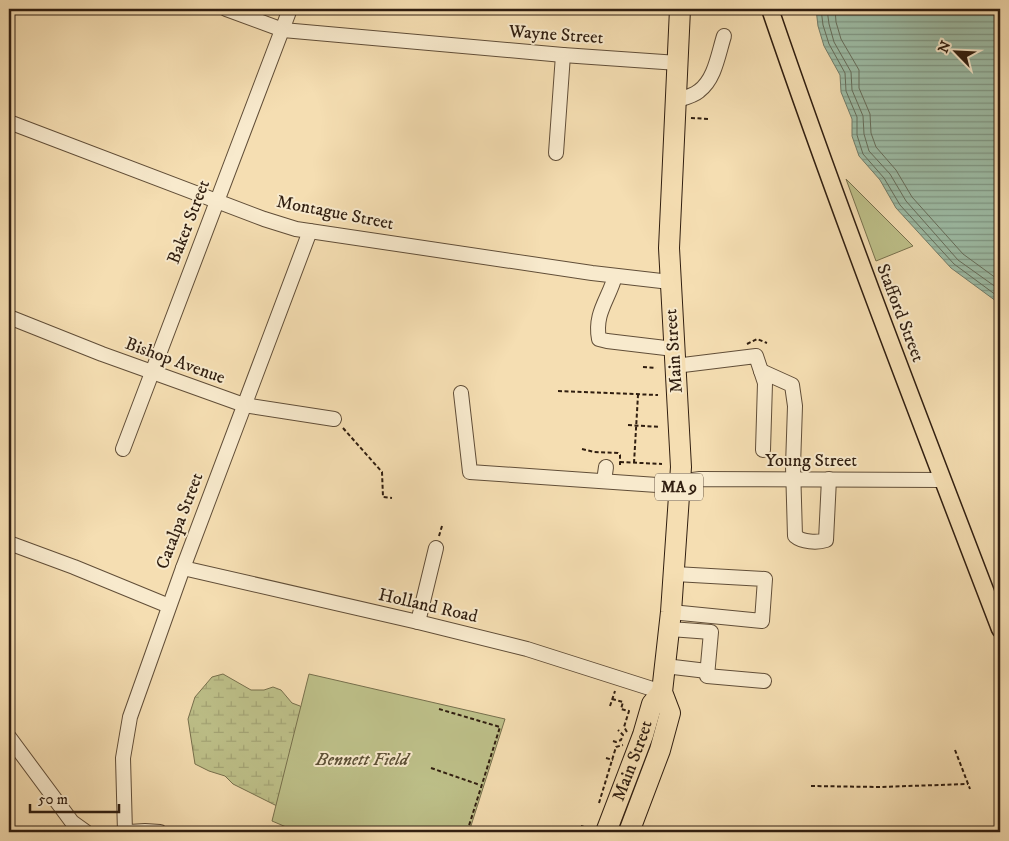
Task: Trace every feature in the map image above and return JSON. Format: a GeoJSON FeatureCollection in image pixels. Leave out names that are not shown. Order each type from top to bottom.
{"type":"FeatureCollection","features":[{"type":"Feature","properties":{"kind":"highway","name":"Main Street"},"geometry":{"type":"LineString","coordinates":[[629,832],[670,713],[662,692],[670,621],[682,467],[669,361],[669,248],[680,9]]}},
{"type":"Feature","properties":{"kind":"highway","name":"Main Street"},"geometry":{"type":"LineString","coordinates":[[602,832],[643,736],[652,704],[662,692]]}},
{"type":"Feature","properties":{"kind":"main road","name":"Stafford Street"},"geometry":{"type":"LineString","coordinates":[[770,9],[829,180],[1000,629]]}},
{"type":"Feature","properties":{"kind":"street","name":"Wayne Street"},"geometry":{"type":"LineString","coordinates":[[226,9],[282,30],[563,55],[678,62]]}},
{"type":"Feature","properties":{"kind":"street","name":"Baker Street"},"geometry":{"type":"LineString","coordinates":[[124,450],[290,9]]}},
{"type":"Feature","properties":{"kind":"street"},"geometry":{"type":"LineString","coordinates":[[677,100],[698,92],[705,85],[713,73],[724,36]]}},
{"type":"Feature","properties":{"kind":"street"},"geometry":{"type":"LineString","coordinates":[[556,153],[563,55]]}},
{"type":"Feature","properties":{"kind":"street","name":"Montague Street"},"geometry":{"type":"LineString","coordinates":[[9,122],[284,226],[615,276],[670,282]]}},
{"type":"Feature","properties":{"kind":"street","name":"Catalpa Street"},"geometry":{"type":"LineString","coordinates":[[125,832],[123,758],[126,733],[132,709],[182,568],[310,231]]}},
{"type":"Feature","properties":{"kind":"street"},"geometry":{"type":"LineString","coordinates":[[615,276],[612,288],[600,311],[597,328],[599,339],[669,361],[756,356],[765,383],[763,450]]}},
{"type":"Feature","properties":{"kind":"street","name":"Bishop Avenue"},"geometry":{"type":"LineString","coordinates":[[9,317],[244,405],[334,419]]}},
{"type":"Feature","properties":{"kind":"street"},"geometry":{"type":"LineString","coordinates":[[761,371],[792,385],[794,406],[793,479],[795,536],[799,540],[821,542],[826,540],[829,480]]}},
{"type":"Feature","properties":{"kind":"street","name":"Young Street"},"geometry":{"type":"LineString","coordinates":[[461,393],[470,472],[657,485],[700,479],[943,480]]}},
{"type":"Feature","properties":{"kind":"street"},"geometry":{"type":"LineString","coordinates":[[604,481],[606,467]]}},
{"type":"Feature","properties":{"kind":"street"},"geometry":{"type":"LineString","coordinates":[[9,543],[169,606]]}},
{"type":"Feature","properties":{"kind":"street"},"geometry":{"type":"LineString","coordinates":[[418,622],[436,548]]}},
{"type":"Feature","properties":{"kind":"street","name":"Holland Road"},"geometry":{"type":"LineString","coordinates":[[182,568],[527,649],[662,692]]}},
{"type":"Feature","properties":{"kind":"street"},"geometry":{"type":"LineString","coordinates":[[670,621],[762,621],[765,579],[674,574]]}},
{"type":"Feature","properties":{"kind":"street"},"geometry":{"type":"LineString","coordinates":[[698,576],[703,581],[756,587],[754,620]]}},
{"type":"Feature","properties":{"kind":"street"},"geometry":{"type":"LineString","coordinates":[[670,621],[711,632],[707,676],[764,681]]}},
{"type":"Feature","properties":{"kind":"street"},"geometry":{"type":"LineString","coordinates":[[665,666],[707,671]]}},
{"type":"Feature","properties":{"kind":"street"},"geometry":{"type":"LineString","coordinates":[[9,737],[72,822],[86,832]]}},
{"type":"Feature","properties":{"kind":"street"},"geometry":{"type":"LineString","coordinates":[[129,832],[160,832]]}},
{"type":"Feature","properties":{"kind":"path"},"geometry":{"type":"LineString","coordinates":[[688,118],[709,119]]}},
{"type":"Feature","properties":{"kind":"path"},"geometry":{"type":"LineString","coordinates":[[643,367],[669,361]]}},
{"type":"Feature","properties":{"kind":"path"},"geometry":{"type":"LineString","coordinates":[[558,392],[658,395]]}},
{"type":"Feature","properties":{"kind":"path"},"geometry":{"type":"LineString","coordinates":[[634,462],[638,394]]}},
{"type":"Feature","properties":{"kind":"path"},"geometry":{"type":"LineString","coordinates":[[334,419],[382,472],[383,497],[392,498]]}},
{"type":"Feature","properties":{"kind":"path"},"geometry":{"type":"LineString","coordinates":[[628,425],[660,427]]}},
{"type":"Feature","properties":{"kind":"path"},"geometry":{"type":"LineString","coordinates":[[620,462],[662,464]]}},
{"type":"Feature","properties":{"kind":"path"},"geometry":{"type":"LineString","coordinates":[[610,706],[615,690]]}},
{"type":"Feature","properties":{"kind":"path"},"geometry":{"type":"LineString","coordinates":[[612,699],[623,702],[621,709],[628,711],[624,726],[630,736]]}},
{"type":"Feature","properties":{"kind":"path"},"geometry":{"type":"LineString","coordinates":[[439,709],[500,727],[467,832]]}},
{"type":"Feature","properties":{"kind":"path"},"geometry":{"type":"LineString","coordinates":[[613,741],[616,742],[623,735],[618,730]]}},
{"type":"Feature","properties":{"kind":"path"},"geometry":{"type":"LineString","coordinates":[[599,803],[616,747],[628,743]]}},
{"type":"Feature","properties":{"kind":"path"},"geometry":{"type":"LineString","coordinates":[[955,750],[970,789]]}},
{"type":"Feature","properties":{"kind":"path"},"geometry":{"type":"LineString","coordinates":[[606,758],[612,760]]}},
{"type":"Feature","properties":{"kind":"path"},"geometry":{"type":"LineString","coordinates":[[430,768],[482,785]]}},
{"type":"Feature","properties":{"kind":"path"},"geometry":{"type":"LineString","coordinates":[[811,786],[879,788],[968,784]]}},
{"type":"Feature","properties":{"kind":"path"},"geometry":{"type":"LineString","coordinates":[[581,826],[602,832]]}},
{"type":"Feature","properties":{"kind":"green space"},"geometry":{"type":"Polygon","coordinates":[[[846,179],[913,246],[876,261],[846,179]]]}},
{"type":"Feature","properties":{"kind":"green space"},"geometry":{"type":"Polygon","coordinates":[[[223,674],[251,690],[264,690],[273,687],[281,690],[292,703],[300,706],[311,716],[277,806],[233,784],[225,776],[195,764],[188,719],[195,697],[212,677],[223,674]]]}},
{"type":"Feature","properties":{"kind":"green space","name":"Bennett Field"},"geometry":{"type":"Polygon","coordinates":[[[309,674],[505,719],[469,832],[298,832],[272,821],[309,674]]]}},
{"type":"Feature","properties":{"kind":"water"},"geometry":{"type":"Polygon","coordinates":[[[816,9],[1000,9],[1000,304],[951,268],[896,208],[880,180],[859,156],[852,136],[852,119],[841,92],[840,75],[824,46],[818,26],[816,9]]]}}]}
